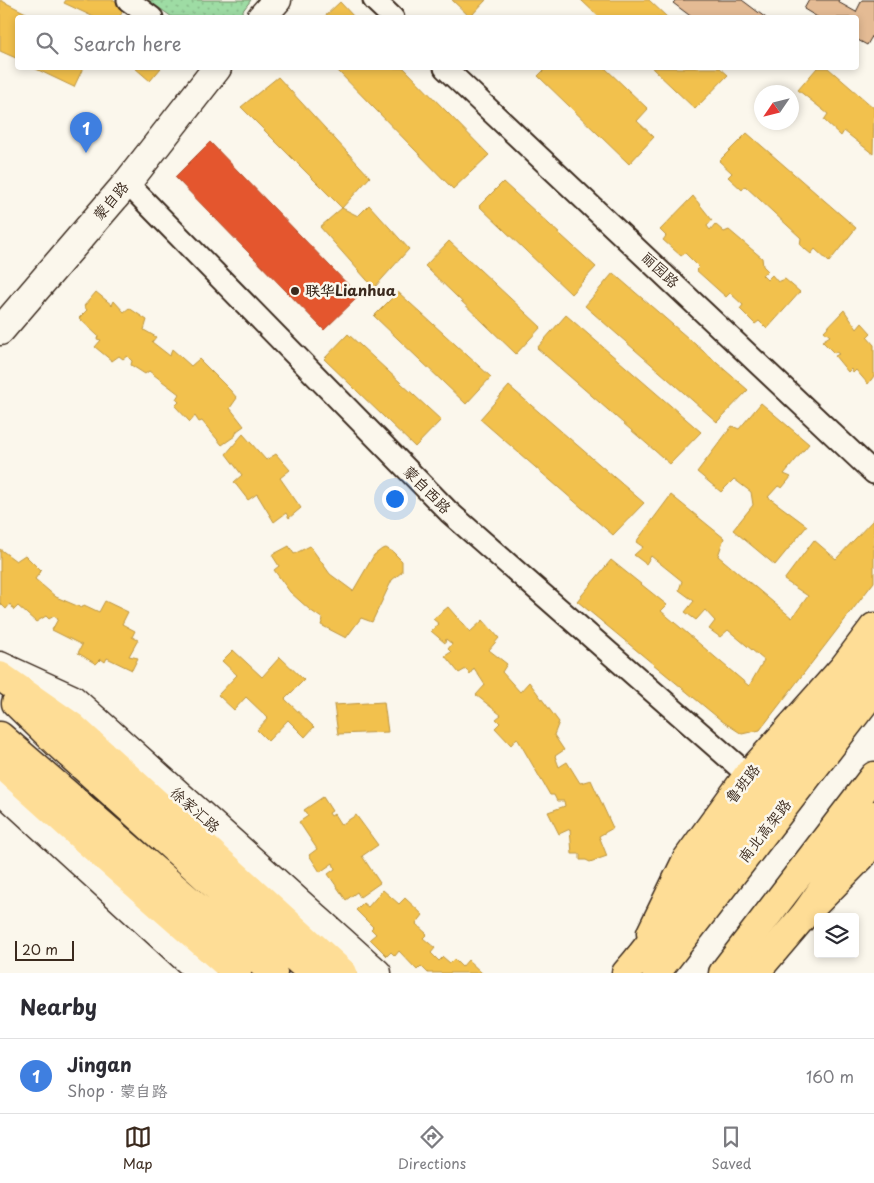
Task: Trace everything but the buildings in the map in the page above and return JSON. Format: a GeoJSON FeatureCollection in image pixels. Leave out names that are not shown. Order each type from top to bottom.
{"type":"FeatureCollection","features":[{"type":"Feature","properties":{"kind":"main road"},"geometry":{"type":"LineString","coordinates":[[264,15],[277,0]]}},
{"type":"Feature","properties":{"kind":"main road","name":"蒙自路"},"geometry":{"type":"LineString","coordinates":[[0,331],[127,183],[216,70]]}},
{"type":"Feature","properties":{"kind":"main road","name":"鲁班路"},"geometry":{"type":"LineString","coordinates":[[640,968],[687,859],[748,774],[844,667],[874,627]]}},
{"type":"Feature","properties":{"kind":"main road"},"geometry":{"type":"LineString","coordinates":[[640,968],[739,831],[874,657]]}},
{"type":"Feature","properties":{"kind":"main road","name":"徐家汇路"},"geometry":{"type":"LineString","coordinates":[[0,666],[72,699],[377,973]]}},
{"type":"Feature","properties":{"kind":"main road"},"geometry":{"type":"LineString","coordinates":[[640,968],[684,915],[874,672]]}},
{"type":"Feature","properties":{"kind":"main road"},"geometry":{"type":"LineString","coordinates":[[0,676],[73,727],[343,973]]}},
{"type":"Feature","properties":{"kind":"main road"},"geometry":{"type":"LineString","coordinates":[[0,688],[57,743],[312,973]]}},
{"type":"Feature","properties":{"kind":"main road","name":"南北高架路"},"geometry":{"type":"LineString","coordinates":[[640,968],[874,690]]}},
{"type":"Feature","properties":{"kind":"main road"},"geometry":{"type":"LineString","coordinates":[[0,736],[273,973]]}},
{"type":"Feature","properties":{"kind":"main road"},"geometry":{"type":"LineString","coordinates":[[0,763],[82,838],[237,973]]}},
{"type":"Feature","properties":{"kind":"main road"},"geometry":{"type":"LineString","coordinates":[[723,973],[874,776]]}},
{"type":"Feature","properties":{"kind":"main road"},"geometry":{"type":"LineString","coordinates":[[0,788],[202,973]]}},
{"type":"Feature","properties":{"kind":"main road"},"geometry":{"type":"LineString","coordinates":[[806,913],[819,872],[874,795]]}},
{"type":"Feature","properties":{"kind":"main road"},"geometry":{"type":"LineString","coordinates":[[806,913],[874,815]]}},
{"type":"Feature","properties":{"kind":"main road"},"geometry":{"type":"LineString","coordinates":[[755,973],[806,913],[860,858],[874,840]]}},
{"type":"Feature","properties":{"kind":"street"},"geometry":{"type":"LineString","coordinates":[[128,0],[148,15]]}},
{"type":"Feature","properties":{"kind":"street"},"geometry":{"type":"LineString","coordinates":[[374,0],[390,15]]}},
{"type":"Feature","properties":{"kind":"street","name":"丽园路"},"geometry":{"type":"LineString","coordinates":[[448,70],[874,473]]}},
{"type":"Feature","properties":{"kind":"street","name":"蒙自西路"},"geometry":{"type":"LineString","coordinates":[[127,183],[449,512],[748,774]]}},
{"type":"Feature","properties":{"kind":"green space"},"geometry":{"type":"Polygon","coordinates":[[[148,0],[251,0],[240,15],[169,15],[148,0]]]}},
{"type":"Feature","properties":{"kind":"place","name":"Jingan"},"geometry":{"type":"Point","coordinates":[86,153]}},
{"type":"Feature","properties":{"kind":"place","name":"联华Lianhua"},"geometry":{"type":"Point","coordinates":[295,291]}}]}
